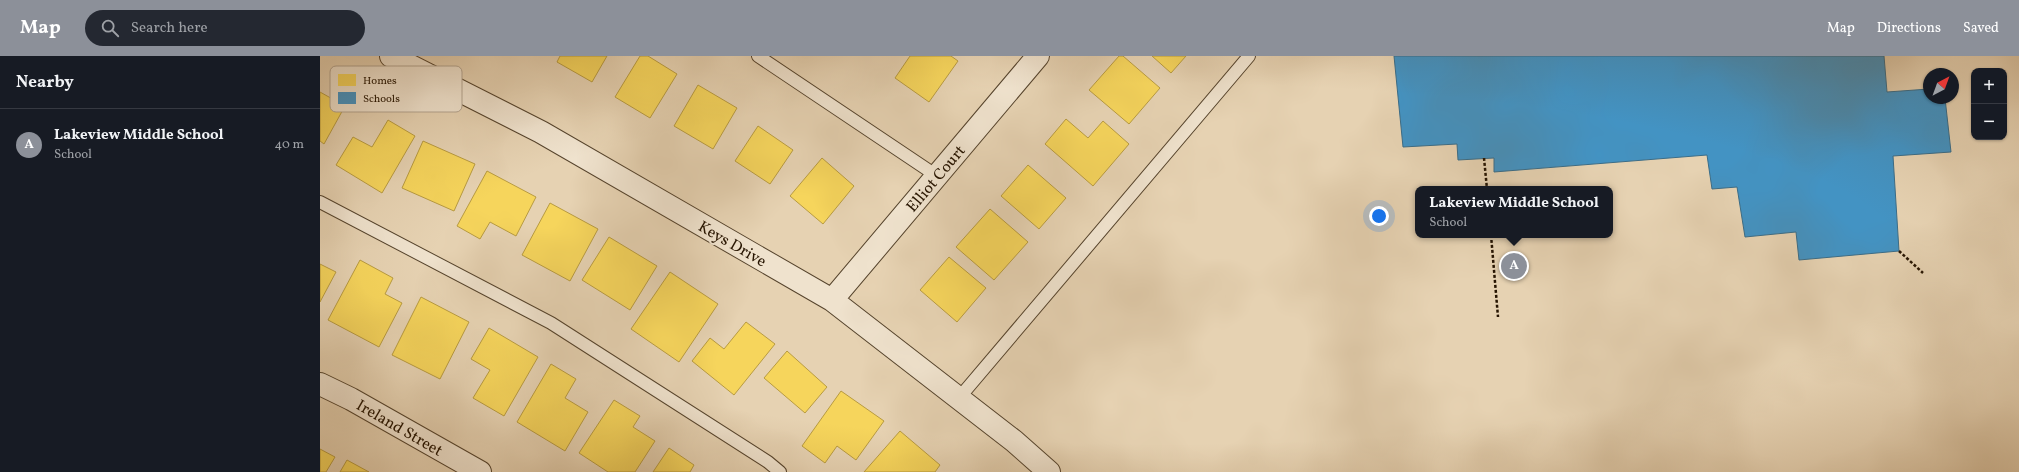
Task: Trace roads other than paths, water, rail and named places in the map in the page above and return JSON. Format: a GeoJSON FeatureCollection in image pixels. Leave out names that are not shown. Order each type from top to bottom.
{"type":"FeatureCollection","features":[{"type":"Feature","properties":{"kind":"street","name":"Keys Drive"},"geometry":{"type":"LineString","coordinates":[[391,56],[411,66]]}},
{"type":"Feature","properties":{"kind":"street","name":"Elliot Court"},"geometry":{"type":"LineString","coordinates":[[832,300],[1038,56]]}},
{"type":"Feature","properties":{"kind":"street","name":"Keys Drive"},"geometry":{"type":"LineString","coordinates":[[462,92],[541,132],[832,300],[1014,441],[1049,472]]}},
{"type":"Feature","properties":{"kind":"street","name":"Ireland Street"},"geometry":{"type":"LineString","coordinates":[[320,384],[351,399],[480,472]]}},
{"type":"Feature","properties":{"kind":"lane"},"geometry":{"type":"LineString","coordinates":[[758,56],[937,176]]}},
{"type":"Feature","properties":{"kind":"lane"},"geometry":{"type":"LineString","coordinates":[[958,398],[1249,56]]}},
{"type":"Feature","properties":{"kind":"lane"},"geometry":{"type":"LineString","coordinates":[[320,202],[551,323],[768,462],[780,472]]}},
{"type":"Feature","properties":{"kind":"place","name":"Lakeview Middle School"},"geometry":{"type":"Point","coordinates":[1514,266]}}]}
